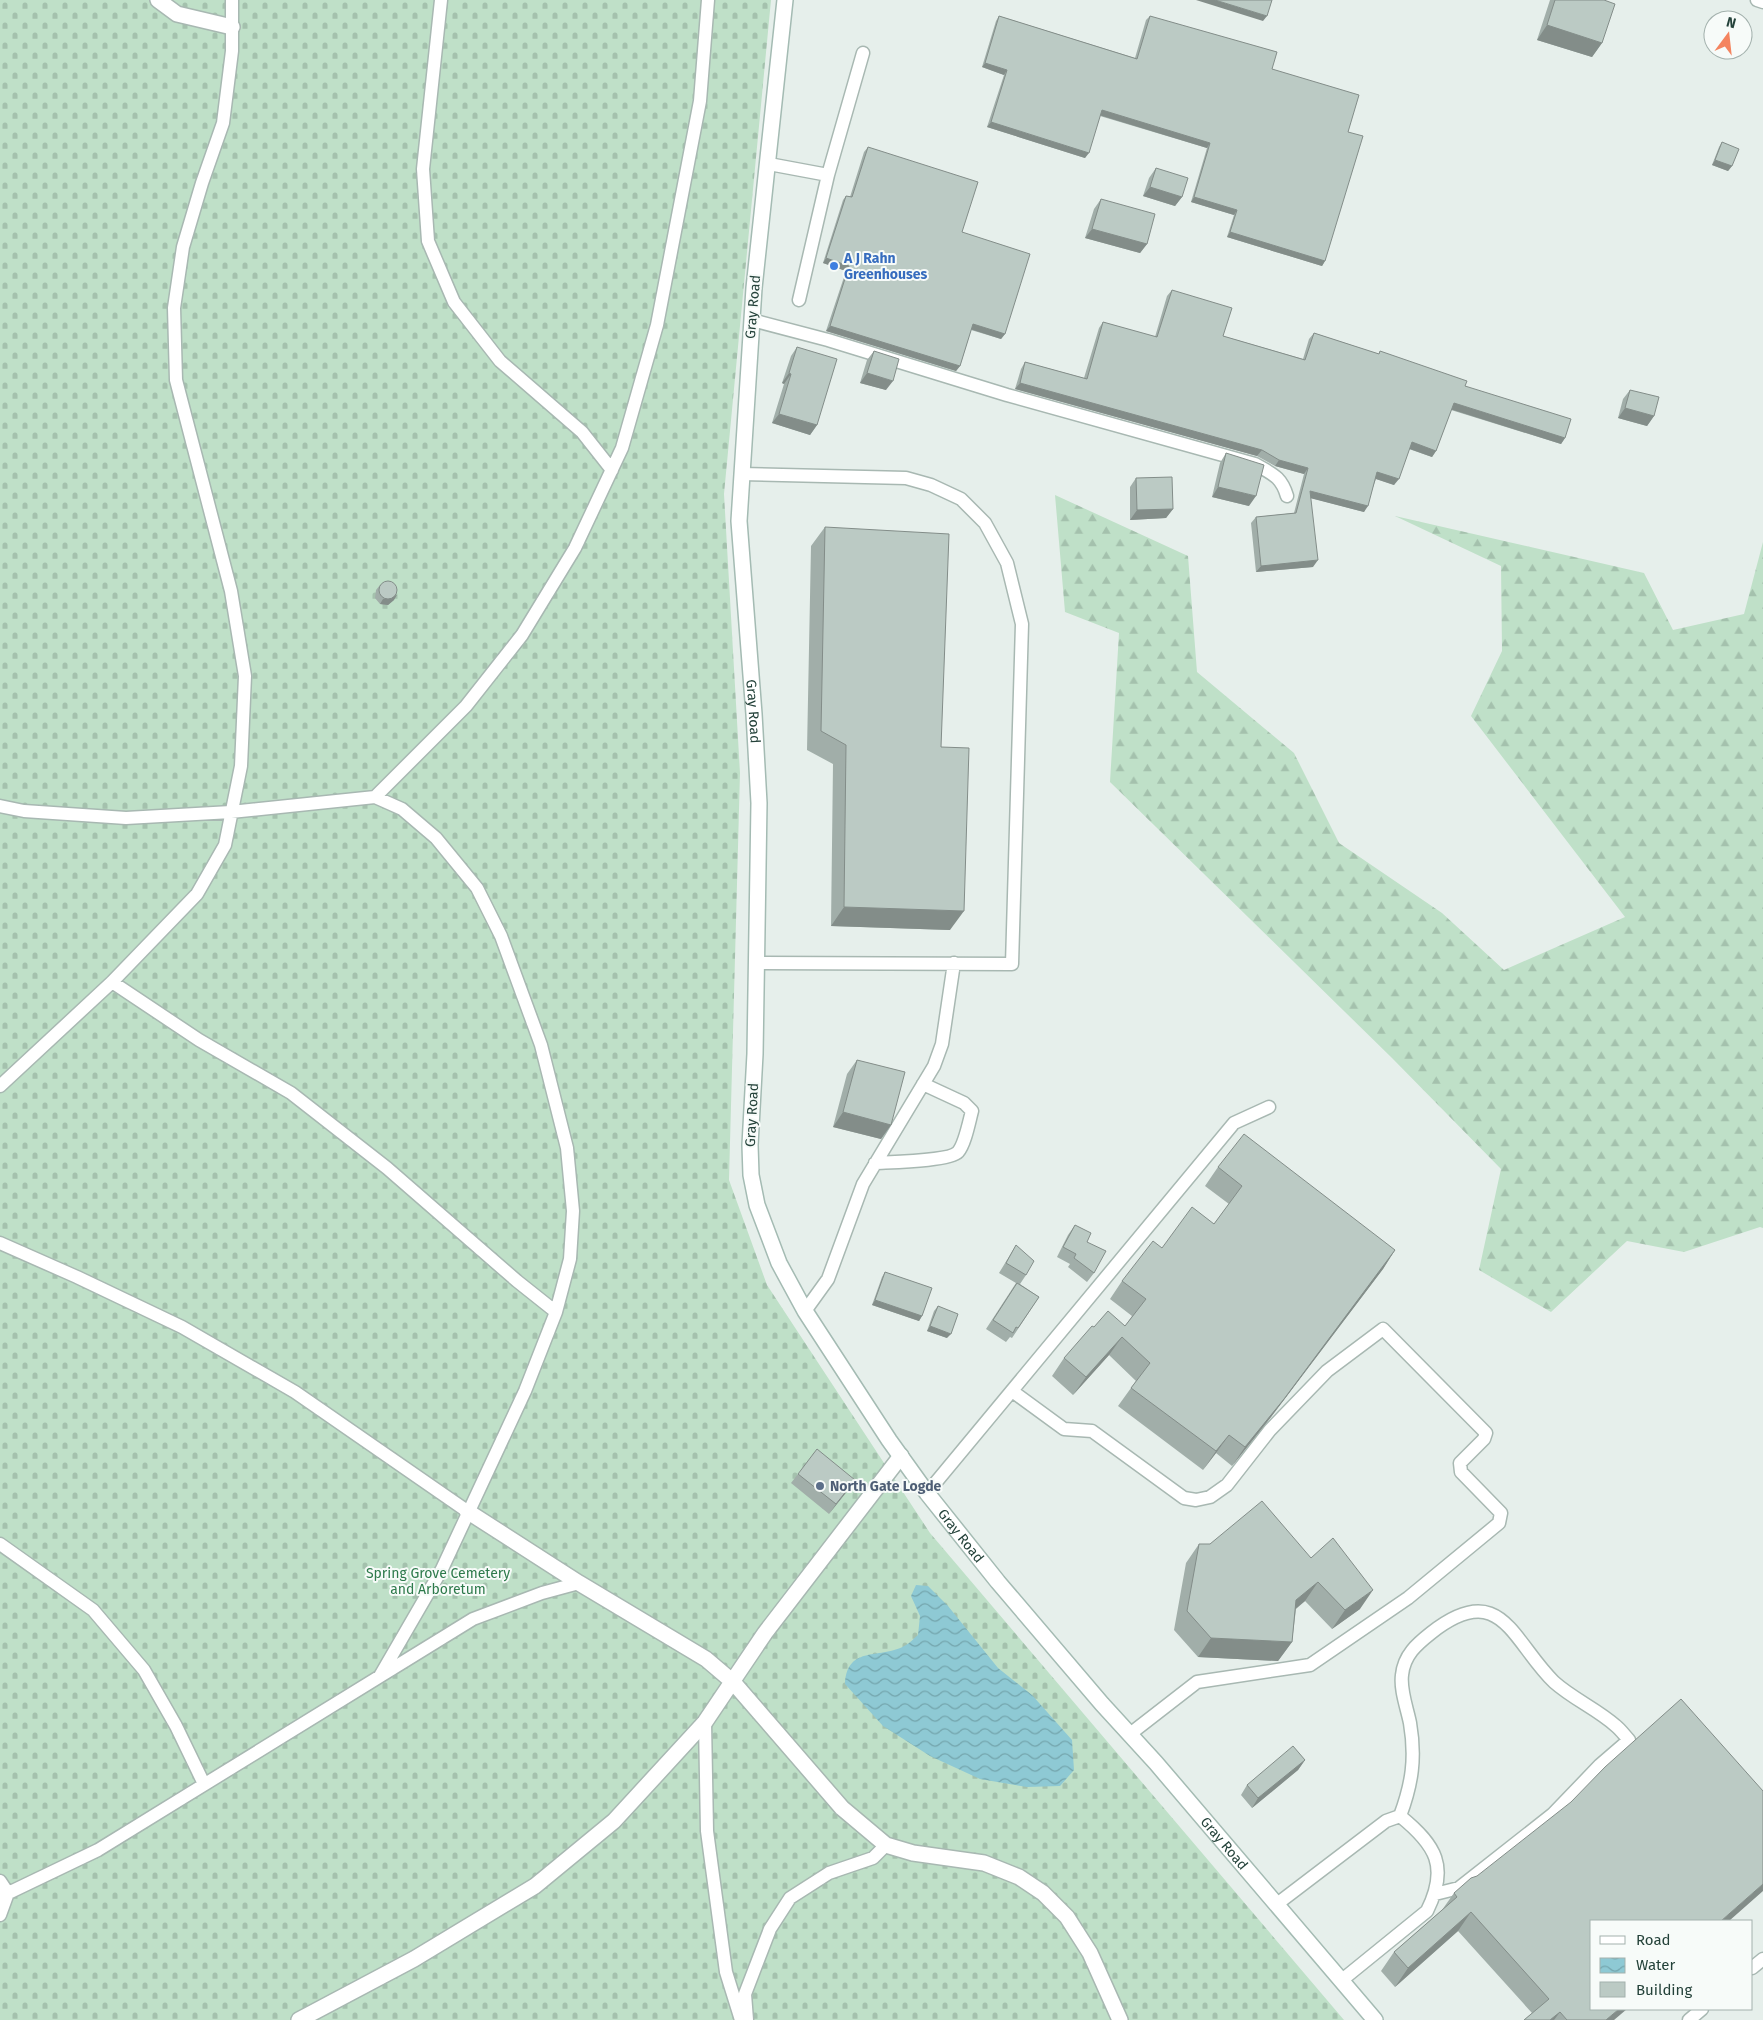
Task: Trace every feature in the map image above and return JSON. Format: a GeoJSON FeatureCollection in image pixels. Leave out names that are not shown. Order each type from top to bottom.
{"type":"FeatureCollection","features":[{"type":"Feature","properties":{"kind":"street"},"geometry":{"type":"LineString","coordinates":[[158,0],[177,14],[232,27]]}},
{"type":"Feature","properties":{"kind":"street","name":"Gray Road"},"geometry":{"type":"LineString","coordinates":[[785,0],[752,320],[739,521],[759,804],[755,1054],[750,1145],[751,1175],[757,1205],[779,1263],[805,1311],[927,1493],[998,1582],[1375,2020]]}},
{"type":"Feature","properties":{"kind":"street"},"geometry":{"type":"LineString","coordinates":[[299,2020],[414,1959],[535,1886],[614,1821],[705,1722],[765,1633],[901,1456]]}},
{"type":"Feature","properties":{"kind":"street"},"geometry":{"type":"LineString","coordinates":[[467,1512],[579,1583],[706,1659],[732,1682],[842,1808],[886,1845],[913,1853],[953,1857],[984,1863],[1019,1877],[1043,1894],[1067,1917],[1090,1953],[1120,2020]]}},
{"type":"Feature","properties":{"kind":"lane"},"geometry":{"type":"LineString","coordinates":[[0,1086],[112,982],[196,894],[225,845],[241,766],[245,676],[231,591],[176,380],[174,308],[183,247],[223,123],[232,51],[232,0]]}},
{"type":"Feature","properties":{"kind":"lane"},"geometry":{"type":"LineString","coordinates":[[441,0],[423,169],[428,241],[454,302],[500,361],[582,432],[612,470]]}},
{"type":"Feature","properties":{"kind":"lane"},"geometry":{"type":"LineString","coordinates":[[375,797],[466,706],[522,635],[575,548],[622,448],[657,325],[700,100],[708,0]]}},
{"type":"Feature","properties":{"kind":"lane"},"geometry":{"type":"LineString","coordinates":[[1757,0],[1763,2]]}},
{"type":"Feature","properties":{"kind":"lane"},"geometry":{"type":"LineString","coordinates":[[799,300],[828,175],[863,53]]}},
{"type":"Feature","properties":{"kind":"lane"},"geometry":{"type":"LineString","coordinates":[[768,164],[828,175]]}},
{"type":"Feature","properties":{"kind":"lane"},"geometry":{"type":"LineString","coordinates":[[752,320],[828,340],[1007,395],[1255,464],[1273,474],[1284,484],[1287,496]]}},
{"type":"Feature","properties":{"kind":"lane"},"geometry":{"type":"LineString","coordinates":[[741,474],[906,478],[931,485],[961,499],[985,524],[1007,563],[1022,624],[1012,964],[757,963]]}},
{"type":"Feature","properties":{"kind":"lane"},"geometry":{"type":"LineString","coordinates":[[0,806],[24,811],[126,818],[231,812],[375,797],[402,809],[436,838],[477,888],[501,936],[541,1045],[567,1148],[573,1211],[570,1259],[556,1312],[525,1391],[442,1569],[380,1676]]}},
{"type":"Feature","properties":{"kind":"lane"},"geometry":{"type":"LineString","coordinates":[[805,1311],[828,1279],[863,1184],[934,1066],[942,1044],[954,963]]}},
{"type":"Feature","properties":{"kind":"lane"},"geometry":{"type":"LineString","coordinates":[[112,982],[199,1040],[291,1093],[387,1168],[517,1282],[556,1312]]}},
{"type":"Feature","properties":{"kind":"lane"},"geometry":{"type":"LineString","coordinates":[[875,1163],[931,1159],[954,1155],[960,1150],[972,1112],[964,1103],[923,1084]]}},
{"type":"Feature","properties":{"kind":"lane"},"geometry":{"type":"LineString","coordinates":[[927,1493],[1234,1123],[1269,1107]]}},
{"type":"Feature","properties":{"kind":"lane"},"geometry":{"type":"LineString","coordinates":[[0,1243],[77,1276],[182,1327],[287,1387],[467,1512]]}},
{"type":"Feature","properties":{"kind":"lane"},"geometry":{"type":"LineString","coordinates":[[1012,1391],[1064,1429],[1092,1431],[1184,1498],[1196,1500],[1210,1497],[1227,1485],[1270,1430],[1327,1371],[1383,1329],[1486,1433],[1484,1439],[1460,1463],[1461,1472],[1501,1513],[1499,1523],[1408,1598],[1310,1665],[1197,1682],[1130,1734]]}},
{"type":"Feature","properties":{"kind":"lane"},"geometry":{"type":"LineString","coordinates":[[0,1544],[93,1610],[144,1670],[176,1726],[204,1784]]}},
{"type":"Feature","properties":{"kind":"lane"},"geometry":{"type":"LineString","coordinates":[[4,1895],[98,1850],[473,1619],[542,1593],[579,1583]]}},
{"type":"Feature","properties":{"kind":"lane"},"geometry":{"type":"LineString","coordinates":[[1277,1904],[1386,1821],[1400,1816],[1409,1793],[1413,1769],[1410,1725],[1401,1676],[1407,1656],[1418,1643],[1447,1620],[1467,1612],[1480,1611],[1497,1615],[1510,1627],[1554,1682],[1617,1726],[1629,1740],[1600,1765],[1553,1814],[1475,1876],[1459,1888],[1435,1894]]}},
{"type":"Feature","properties":{"kind":"lane"},"geometry":{"type":"LineString","coordinates":[[705,1722],[707,1831],[726,1972],[741,2020]]}},
{"type":"Feature","properties":{"kind":"lane"},"geometry":{"type":"LineString","coordinates":[[1342,1980],[1427,1911],[1435,1894],[1438,1871],[1432,1848],[1400,1816]]}},
{"type":"Feature","properties":{"kind":"lane"},"geometry":{"type":"LineString","coordinates":[[746,2020],[745,1994],[770,1929],[790,1898],[829,1873],[873,1858],[886,1845]]}},
{"type":"Feature","properties":{"kind":"lane"},"geometry":{"type":"LineString","coordinates":[[0,1881],[4,1895],[0,1915]]}},
{"type":"Feature","properties":{"kind":"lane"},"geometry":{"type":"LineString","coordinates":[[1753,1967],[1763,1959]]}},
{"type":"Feature","properties":{"kind":"lane"},"geometry":{"type":"LineString","coordinates":[[1689,2020],[1701,2010]]}},
{"type":"Feature","properties":{"kind":"green space","name":"Spring Grove Cemetery and Arboretum"},"geometry":{"type":"Polygon","coordinates":[[[0,0],[771,0],[724,494],[740,773],[729,1180],[767,1285],[930,1533],[1344,2020],[0,2020],[0,0]]]}},
{"type":"Feature","properties":{"kind":"green space"},"geometry":{"type":"Polygon","coordinates":[[[1055,495],[1188,556],[1197,672],[1294,753],[1339,843],[1442,913],[1504,970],[1625,917],[1471,716],[1502,651],[1501,566],[1395,516],[1644,573],[1673,630],[1744,614],[1763,542],[1763,1228],[1760,1227],[1684,1252],[1627,1241],[1551,1312],[1479,1270],[1501,1169],[1392,1058],[1110,782],[1119,633],[1065,612],[1055,495]]]}},
{"type":"Feature","properties":{"kind":"water"},"geometry":{"type":"Polygon","coordinates":[[[916,1585],[928,1586],[948,1606],[998,1668],[1032,1695],[1072,1740],[1074,1770],[1060,1786],[1027,1787],[980,1779],[930,1756],[883,1726],[845,1684],[847,1671],[852,1663],[859,1658],[897,1649],[908,1644],[918,1635],[920,1616],[911,1596],[916,1585]]]}},
{"type":"Feature","properties":{"kind":"building"},"geometry":{"type":"Polygon","coordinates":[[[1215,0],[1272,0],[1267,16],[1215,0]]]}},
{"type":"Feature","properties":{"kind":"building"},"geometry":{"type":"Polygon","coordinates":[[[1555,0],[1604,0],[1615,4],[1602,43],[1547,25],[1555,0]]]}},
{"type":"Feature","properties":{"kind":"building"},"geometry":{"type":"Polygon","coordinates":[[[999,16],[1137,59],[1150,16],[1277,52],[1272,69],[1359,95],[1348,132],[1363,136],[1325,261],[1230,232],[1237,210],[1194,197],[1210,143],[1102,110],[1089,153],[991,122],[1007,70],[985,63],[999,16]]]}},
{"type":"Feature","properties":{"kind":"building"},"geometry":{"type":"Polygon","coordinates":[[[1722,142],[1739,149],[1732,166],[1715,160],[1722,142]]]}},
{"type":"Feature","properties":{"kind":"building"},"geometry":{"type":"Polygon","coordinates":[[[868,147],[978,182],[962,232],[1030,254],[1005,334],[973,324],[960,366],[830,326],[849,266],[826,258],[846,196],[852,197],[868,147]]]}},
{"type":"Feature","properties":{"kind":"building"},"geometry":{"type":"Polygon","coordinates":[[[1156,168],[1188,178],[1182,197],[1150,187],[1156,168]]]}},
{"type":"Feature","properties":{"kind":"building"},"geometry":{"type":"Polygon","coordinates":[[[1101,199],[1155,214],[1147,244],[1092,229],[1101,199]]]}},
{"type":"Feature","properties":{"kind":"building"},"geometry":{"type":"Polygon","coordinates":[[[1172,290],[1232,308],[1223,336],[1305,360],[1314,333],[1379,354],[1380,351],[1467,381],[1465,386],[1571,419],[1565,438],[1454,403],[1436,451],[1412,442],[1399,479],[1377,472],[1368,506],[1310,491],[1318,560],[1261,566],[1256,517],[1296,513],[1308,468],[1279,460],[1262,450],[1020,383],[1025,362],[1087,379],[1103,322],[1157,337],[1172,290]]]}},
{"type":"Feature","properties":{"kind":"building"},"geometry":{"type":"Polygon","coordinates":[[[797,347],[837,359],[817,425],[779,414],[797,347]]]}},
{"type":"Feature","properties":{"kind":"building"},"geometry":{"type":"Polygon","coordinates":[[[874,351],[899,359],[893,381],[867,373],[874,351]]]}},
{"type":"Feature","properties":{"kind":"building"},"geometry":{"type":"Polygon","coordinates":[[[1630,390],[1659,397],[1654,416],[1625,408],[1630,390]]]}},
{"type":"Feature","properties":{"kind":"building"},"geometry":{"type":"Polygon","coordinates":[[[1226,453],[1264,465],[1256,496],[1218,487],[1226,453]]]}},
{"type":"Feature","properties":{"kind":"building"},"geometry":{"type":"Polygon","coordinates":[[[1172,477],[1173,509],[1137,510],[1136,478],[1172,477]]]}},
{"type":"Feature","properties":{"kind":"building"},"geometry":{"type":"Polygon","coordinates":[[[825,527],[949,534],[941,747],[969,748],[964,911],[844,907],[846,745],[821,731],[825,527]]]}},
{"type":"Feature","properties":{"kind":"building"},"geometry":{"type":"Polygon","coordinates":[[[384,581],[392,581],[397,586],[395,597],[384,599],[379,594],[379,586],[384,581]]]}},
{"type":"Feature","properties":{"kind":"building"},"geometry":{"type":"Polygon","coordinates":[[[857,1060],[905,1072],[891,1125],[843,1112],[857,1060]]]}},
{"type":"Feature","properties":{"kind":"building"},"geometry":{"type":"Polygon","coordinates":[[[1244,1134],[1395,1250],[1284,1399],[1245,1447],[1229,1435],[1216,1451],[1131,1388],[1150,1363],[1122,1337],[1086,1377],[1064,1358],[1108,1311],[1125,1326],[1146,1299],[1122,1281],[1153,1241],[1162,1248],[1192,1207],[1214,1224],[1242,1186],[1218,1167],[1244,1134]]]}},
{"type":"Feature","properties":{"kind":"building"},"geometry":{"type":"Polygon","coordinates":[[[1075,1225],[1091,1233],[1087,1242],[1106,1251],[1094,1273],[1074,1258],[1076,1254],[1063,1247],[1075,1225]]]}},
{"type":"Feature","properties":{"kind":"building"},"geometry":{"type":"Polygon","coordinates":[[[1016,1245],[1034,1261],[1026,1275],[1006,1263],[1016,1245]]]}},
{"type":"Feature","properties":{"kind":"building"},"geometry":{"type":"Polygon","coordinates":[[[885,1272],[932,1288],[922,1316],[875,1300],[885,1272]]]}},
{"type":"Feature","properties":{"kind":"building"},"geometry":{"type":"Polygon","coordinates":[[[1017,1283],[1039,1297],[1013,1333],[993,1320],[1017,1283]]]}},
{"type":"Feature","properties":{"kind":"building"},"geometry":{"type":"Polygon","coordinates":[[[938,1306],[958,1314],[951,1334],[930,1326],[938,1306]]]}},
{"type":"Feature","properties":{"kind":"building","name":"North Gate Logde"},"geometry":{"type":"Polygon","coordinates":[[[817,1449],[855,1480],[836,1504],[798,1474],[817,1449]]]}},
{"type":"Feature","properties":{"kind":"building"},"geometry":{"type":"Polygon","coordinates":[[[1262,1501],[1311,1558],[1333,1538],[1373,1590],[1345,1610],[1318,1582],[1296,1600],[1292,1642],[1211,1638],[1187,1611],[1199,1544],[1210,1544],[1262,1501]]]}},
{"type":"Feature","properties":{"kind":"building"},"geometry":{"type":"Polygon","coordinates":[[[1681,1699],[1763,1791],[1763,1884],[1722,1920],[1590,1920],[1590,2010],[1618,2010],[1606,2020],[1567,2020],[1560,2012],[1550,2020],[1524,2020],[1549,1999],[1471,1912],[1408,1968],[1394,1952],[1457,1897],[1454,1893],[1471,1878],[1477,1876],[1571,1802],[1605,1767],[1681,1699]]]}},
{"type":"Feature","properties":{"kind":"building"},"geometry":{"type":"Polygon","coordinates":[[[1293,1746],[1305,1760],[1258,1798],[1247,1785],[1293,1746]]]}},
{"type":"Feature","properties":{"kind":"place","name":"A J Rahn Greenhouses"},"geometry":{"type":"Point","coordinates":[834,266]}},
{"type":"Feature","properties":{"kind":"place","name":"North Gate Logde"},"geometry":{"type":"Point","coordinates":[820,1486]}}]}
